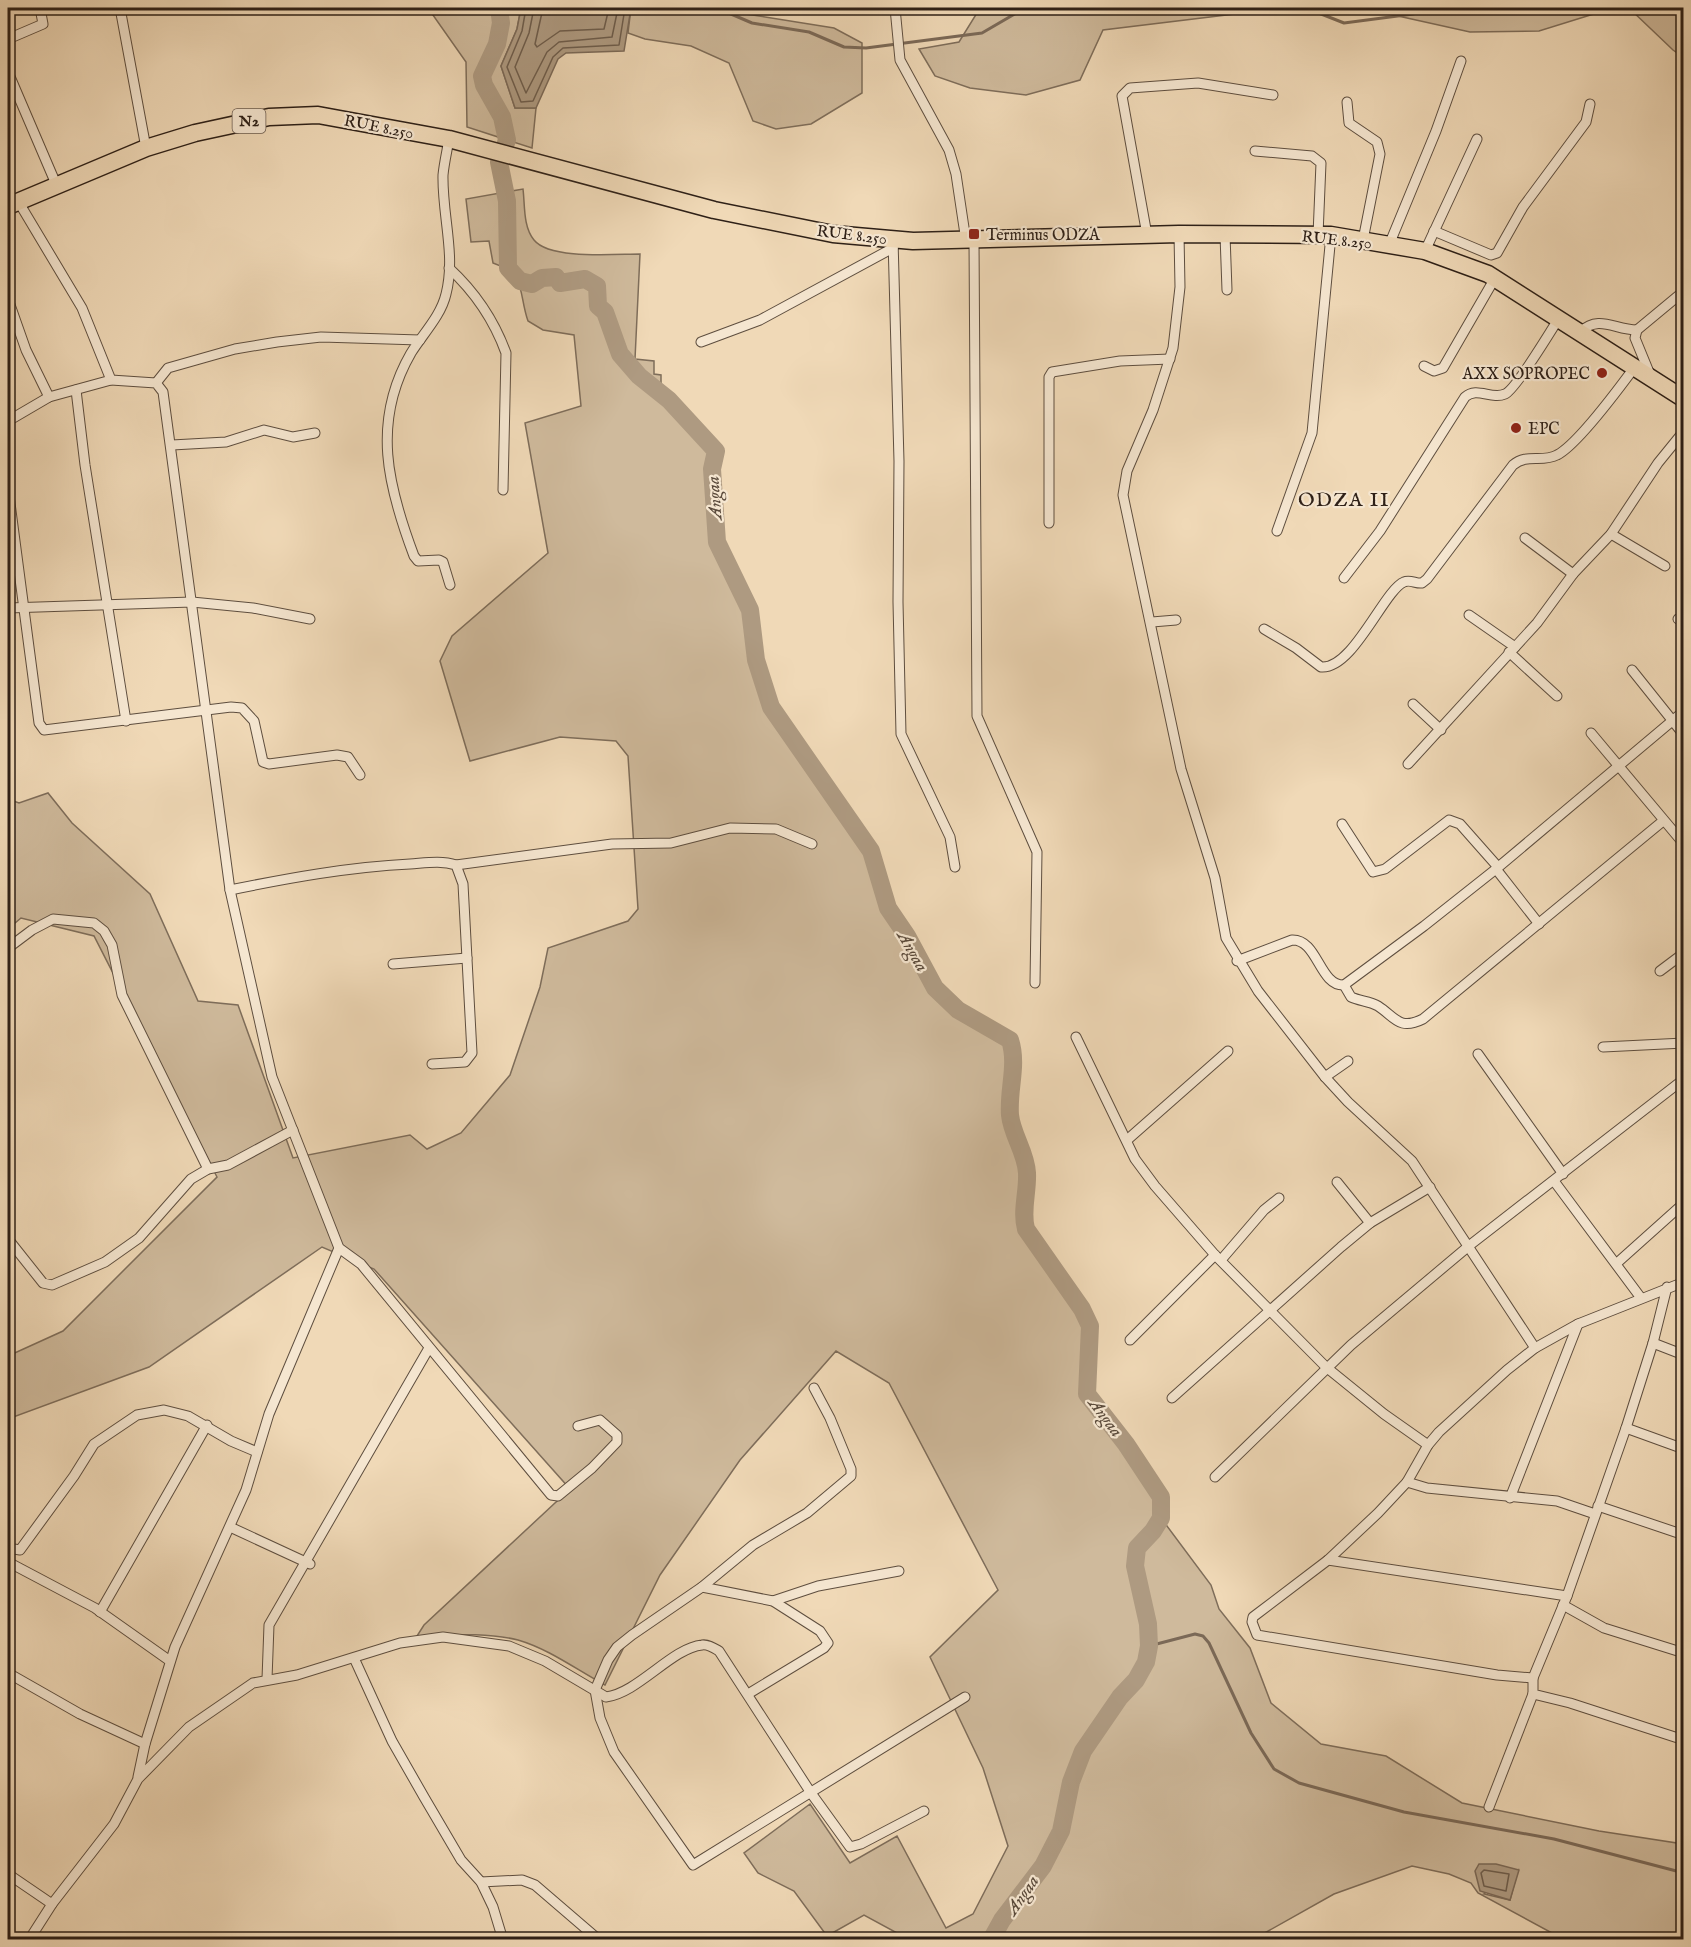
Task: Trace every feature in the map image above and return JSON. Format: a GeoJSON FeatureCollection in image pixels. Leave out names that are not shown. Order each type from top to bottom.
{"type":"FeatureCollection","features":[{"type":"Feature","properties":{"kind":"highway","name":"RUE 8.250"},"geometry":{"type":"LineString","coordinates":[[13,203],[146,148],[234,123],[269,117],[318,115],[449,139],[714,210],[893,244],[1179,234],[1325,235],[1425,251],[1495,278],[1683,399]]}},
{"type":"Feature","properties":{"kind":"street"},"geometry":{"type":"LineString","coordinates":[[8,39],[43,24],[40,8]]}},
{"type":"Feature","properties":{"kind":"street"},"geometry":{"type":"LineString","coordinates":[[120,8],[146,148]]}},
{"type":"Feature","properties":{"kind":"street"},"geometry":{"type":"LineString","coordinates":[[895,8],[900,60],[949,150],[970,240],[977,716],[1037,852],[1035,983]]}},
{"type":"Feature","properties":{"kind":"street"},"geometry":{"type":"LineString","coordinates":[[1389,245],[1436,131],[1461,61]]}},
{"type":"Feature","properties":{"kind":"street"},"geometry":{"type":"LineString","coordinates":[[8,72],[57,183]]}},
{"type":"Feature","properties":{"kind":"street"},"geometry":{"type":"LineString","coordinates":[[1147,235],[1122,93],[1130,88],[1198,83],[1273,95]]}},
{"type":"Feature","properties":{"kind":"street"},"geometry":{"type":"LineString","coordinates":[[1347,102],[1349,123],[1377,142],[1380,154],[1363,240]]}},
{"type":"Feature","properties":{"kind":"street"},"geometry":{"type":"LineString","coordinates":[[1434,231],[1491,255],[1497,253],[1523,207],[1586,122],[1590,105]]}},
{"type":"Feature","properties":{"kind":"street"},"geometry":{"type":"LineString","coordinates":[[449,139],[443,174],[449,268],[446,295],[411,354],[396,388],[386,447],[396,509],[414,556],[418,561],[439,560],[443,562],[450,585]]}},
{"type":"Feature","properties":{"kind":"street"},"geometry":{"type":"LineString","coordinates":[[1425,251],[1476,140]]}},
{"type":"Feature","properties":{"kind":"street"},"geometry":{"type":"LineString","coordinates":[[1255,151],[1312,156],[1321,163],[1325,235],[1312,433],[1277,531]]}},
{"type":"Feature","properties":{"kind":"street"},"geometry":{"type":"LineString","coordinates":[[13,203],[82,308],[111,380]]}},
{"type":"Feature","properties":{"kind":"street"},"geometry":{"type":"LineString","coordinates":[[1179,234],[1179,297],[1170,359],[1123,488],[1181,769],[1215,878],[1226,938],[1238,961],[1324,1077],[1412,1161],[1470,1245],[1535,1348]]}},
{"type":"Feature","properties":{"kind":"street"},"geometry":{"type":"LineString","coordinates":[[1225,235],[1227,290]]}},
{"type":"Feature","properties":{"kind":"street"},"geometry":{"type":"LineString","coordinates":[[701,342],[760,320],[893,244],[899,461],[898,602],[901,734],[950,837],[956,867]]}},
{"type":"Feature","properties":{"kind":"street"},"geometry":{"type":"LineString","coordinates":[[449,268],[480,303],[506,353],[503,490]]}},
{"type":"Feature","properties":{"kind":"street"},"geometry":{"type":"LineString","coordinates":[[1424,366],[1434,371],[1443,368],[1495,278]]}},
{"type":"Feature","properties":{"kind":"street"},"geometry":{"type":"LineString","coordinates":[[1651,377],[1635,338],[1637,330],[1683,291]]}},
{"type":"Feature","properties":{"kind":"street"},"geometry":{"type":"LineString","coordinates":[[8,299],[26,350],[49,397]]}},
{"type":"Feature","properties":{"kind":"street"},"geometry":{"type":"LineString","coordinates":[[1344,578],[1380,531],[1465,397],[1474,392],[1494,396],[1510,391],[1559,318]]}},
{"type":"Feature","properties":{"kind":"street"},"geometry":{"type":"LineString","coordinates":[[1580,332],[1591,323],[1598,322],[1637,330]]}},
{"type":"Feature","properties":{"kind":"street"},"geometry":{"type":"LineString","coordinates":[[156,383],[168,368],[235,349],[277,342],[321,337],[420,340]]}},
{"type":"Feature","properties":{"kind":"street"},"geometry":{"type":"LineString","coordinates":[[1049,523],[1049,377],[1052,372],[1120,361],[1170,359]]}},
{"type":"Feature","properties":{"kind":"street"},"geometry":{"type":"LineString","coordinates":[[1264,629],[1296,648],[1321,667],[1332,666],[1362,637],[1398,586],[1408,581],[1422,583],[1427,579],[1512,465],[1525,458],[1549,458],[1560,453],[1608,403],[1634,368]]}},
{"type":"Feature","properties":{"kind":"street"},"geometry":{"type":"LineString","coordinates":[[8,422],[49,397],[111,380],[156,383],[163,392],[172,445],[230,890],[272,1077],[339,1248],[361,1264],[551,1495],[558,1496],[578,1480],[617,1442],[617,1435],[600,1420],[578,1426]]}},
{"type":"Feature","properties":{"kind":"street"},"geometry":{"type":"LineString","coordinates":[[76,390],[126,721]]}},
{"type":"Feature","properties":{"kind":"street"},"geometry":{"type":"LineString","coordinates":[[172,445],[226,442],[264,430],[293,437],[315,433]]}},
{"type":"Feature","properties":{"kind":"street"},"geometry":{"type":"LineString","coordinates":[[1408,764],[1537,623],[1573,574],[1611,534],[1683,430]]}},
{"type":"Feature","properties":{"kind":"street"},"geometry":{"type":"LineString","coordinates":[[8,488],[39,723],[44,730],[231,707],[242,708],[254,721],[263,762],[269,764],[337,755],[348,757],[360,775]]}},
{"type":"Feature","properties":{"kind":"street"},"geometry":{"type":"LineString","coordinates":[[1611,534],[1665,566]]}},
{"type":"Feature","properties":{"kind":"street"},"geometry":{"type":"LineString","coordinates":[[1526,538],[1573,574]]}},
{"type":"Feature","properties":{"kind":"street"},"geometry":{"type":"LineString","coordinates":[[8,608],[192,602],[310,619]]}},
{"type":"Feature","properties":{"kind":"street"},"geometry":{"type":"LineString","coordinates":[[1469,615],[1512,650],[1557,696]]}},
{"type":"Feature","properties":{"kind":"street"},"geometry":{"type":"LineString","coordinates":[[1152,622],[1176,620]]}},
{"type":"Feature","properties":{"kind":"street"},"geometry":{"type":"LineString","coordinates":[[1632,670],[1683,735]]}},
{"type":"Feature","properties":{"kind":"street"},"geometry":{"type":"LineString","coordinates":[[1413,704],[1441,730]]}},
{"type":"Feature","properties":{"kind":"street"},"geometry":{"type":"LineString","coordinates":[[1344,985],[1497,868],[1683,711]]}},
{"type":"Feature","properties":{"kind":"street"},"geometry":{"type":"LineString","coordinates":[[1591,733],[1683,844]]}},
{"type":"Feature","properties":{"kind":"street"},"geometry":{"type":"LineString","coordinates":[[1342,824],[1373,872],[1385,869],[1449,820],[1460,824],[1539,924]]}},
{"type":"Feature","properties":{"kind":"street"},"geometry":{"type":"LineString","coordinates":[[1238,961],[1292,940],[1300,940],[1307,945],[1333,981],[1344,985],[1351,997],[1378,1006],[1397,1022],[1414,1023],[1539,924],[1663,821]]}},
{"type":"Feature","properties":{"kind":"street"},"geometry":{"type":"LineString","coordinates":[[230,890],[330,872],[447,862],[456,865],[612,844],[671,843],[730,828],[776,829],[812,844]]}},
{"type":"Feature","properties":{"kind":"street"},"geometry":{"type":"LineString","coordinates":[[432,1064],[465,1062],[472,1053],[462,884],[456,865]]}},
{"type":"Feature","properties":{"kind":"street"},"geometry":{"type":"LineString","coordinates":[[8,948],[32,930],[53,919],[94,923],[104,931],[112,945],[122,995],[208,1169]]}},
{"type":"Feature","properties":{"kind":"street"},"geometry":{"type":"LineString","coordinates":[[1660,971],[1683,953]]}},
{"type":"Feature","properties":{"kind":"street"},"geometry":{"type":"LineString","coordinates":[[393,964],[467,958]]}},
{"type":"Feature","properties":{"kind":"street"},"geometry":{"type":"LineString","coordinates":[[1076,1036],[1141,1169],[1218,1257],[1326,1367],[1384,1414],[1428,1445]]}},
{"type":"Feature","properties":{"kind":"street"},"geometry":{"type":"LineString","coordinates":[[1603,1047],[1683,1043]]}},
{"type":"Feature","properties":{"kind":"street"},"geometry":{"type":"LineString","coordinates":[[1127,1140],[1228,1051]]}},
{"type":"Feature","properties":{"kind":"street"},"geometry":{"type":"LineString","coordinates":[[1478,1054],[1563,1174]]}},
{"type":"Feature","properties":{"kind":"street"},"geometry":{"type":"LineString","coordinates":[[1324,1077],[1348,1061]]}},
{"type":"Feature","properties":{"kind":"street"},"geometry":{"type":"LineString","coordinates":[[1215,1477],[1326,1367],[1470,1245],[1683,1080]]}},
{"type":"Feature","properties":{"kind":"street"},"geometry":{"type":"LineString","coordinates":[[8,1239],[36,1276],[43,1283],[52,1285],[105,1262],[139,1238],[192,1179],[208,1169],[228,1165],[293,1130]]}},
{"type":"Feature","properties":{"kind":"street"},"geometry":{"type":"LineString","coordinates":[[1554,1181],[1641,1298]]}},
{"type":"Feature","properties":{"kind":"street"},"geometry":{"type":"LineString","coordinates":[[1337,1182],[1370,1223]]}},
{"type":"Feature","properties":{"kind":"street"},"geometry":{"type":"LineString","coordinates":[[1172,1398],[1370,1223],[1430,1187]]}},
{"type":"Feature","properties":{"kind":"street"},"geometry":{"type":"LineString","coordinates":[[1130,1340],[1279,1198]]}},
{"type":"Feature","properties":{"kind":"street"},"geometry":{"type":"LineString","coordinates":[[1617,1263],[1683,1203]]}},
{"type":"Feature","properties":{"kind":"street"},"geometry":{"type":"LineString","coordinates":[[138,1779],[145,1744],[170,1662],[246,1490],[269,1414],[339,1248]]}},
{"type":"Feature","properties":{"kind":"street"},"geometry":{"type":"LineString","coordinates":[[1533,1678],[1497,1675],[1257,1635],[1252,1622],[1253,1617],[1328,1560],[1407,1482],[1428,1445],[1507,1370],[1535,1348],[1578,1324],[1683,1282]]}},
{"type":"Feature","properties":{"kind":"street"},"geometry":{"type":"LineString","coordinates":[[1489,1808],[1533,1694],[1533,1678],[1565,1601],[1626,1428],[1653,1343],[1667,1287]]}},
{"type":"Feature","properties":{"kind":"street"},"geometry":{"type":"LineString","coordinates":[[1510,1498],[1578,1324]]}},
{"type":"Feature","properties":{"kind":"street"},"geometry":{"type":"LineString","coordinates":[[1653,1343],[1683,1356]]}},
{"type":"Feature","properties":{"kind":"street"},"geometry":{"type":"LineString","coordinates":[[267,1679],[269,1625],[309,1563],[429,1348]]}},
{"type":"Feature","properties":{"kind":"street"},"geometry":{"type":"LineString","coordinates":[[814,1388],[830,1418],[851,1469],[851,1476],[807,1513],[753,1545],[702,1587],[617,1647],[608,1660],[595,1690],[600,1718],[614,1752],[693,1865],[965,1697]]}},
{"type":"Feature","properties":{"kind":"street"},"geometry":{"type":"LineString","coordinates":[[8,1548],[20,1550],[74,1476],[94,1444],[137,1415],[164,1410],[188,1416],[231,1441],[257,1452]]}},
{"type":"Feature","properties":{"kind":"street"},"geometry":{"type":"LineString","coordinates":[[100,1612],[207,1425]]}},
{"type":"Feature","properties":{"kind":"street"},"geometry":{"type":"LineString","coordinates":[[1626,1428],[1683,1449]]}},
{"type":"Feature","properties":{"kind":"street"},"geometry":{"type":"LineString","coordinates":[[1407,1482],[1427,1488],[1557,1501],[1683,1535]]}},
{"type":"Feature","properties":{"kind":"street"},"geometry":{"type":"LineString","coordinates":[[230,1527],[309,1563]]}},
{"type":"Feature","properties":{"kind":"street"},"geometry":{"type":"LineString","coordinates":[[1328,1560],[1565,1601],[1604,1628],[1683,1653]]}},
{"type":"Feature","properties":{"kind":"street"},"geometry":{"type":"LineString","coordinates":[[8,1562],[100,1612],[170,1662]]}},
{"type":"Feature","properties":{"kind":"street"},"geometry":{"type":"LineString","coordinates":[[773,1600],[818,1586],[899,1571]]}},
{"type":"Feature","properties":{"kind":"street"},"geometry":{"type":"LineString","coordinates":[[702,1587],[773,1600],[820,1631],[828,1643],[824,1648],[748,1694]]}},
{"type":"Feature","properties":{"kind":"street"},"geometry":{"type":"LineString","coordinates":[[43,1940],[31,1937],[52,1904],[114,1824],[138,1779],[189,1727],[253,1683],[297,1674],[400,1643],[443,1637],[510,1646],[545,1661],[606,1697],[613,1696],[687,1651],[702,1645],[719,1651],[845,1843],[853,1848],[924,1811]]}},
{"type":"Feature","properties":{"kind":"street"},"geometry":{"type":"LineString","coordinates":[[354,1658],[393,1741],[424,1797],[462,1860],[481,1882],[494,1907],[503,1940]]}},
{"type":"Feature","properties":{"kind":"street"},"geometry":{"type":"LineString","coordinates":[[8,1673],[71,1709],[145,1744]]}},
{"type":"Feature","properties":{"kind":"street"},"geometry":{"type":"LineString","coordinates":[[1533,1694],[1570,1703],[1683,1740]]}},
{"type":"Feature","properties":{"kind":"street"},"geometry":{"type":"LineString","coordinates":[[8,1874],[52,1904]]}},
{"type":"Feature","properties":{"kind":"street"},"geometry":{"type":"LineString","coordinates":[[481,1882],[522,1880],[535,1885],[599,1940]]}},
{"type":"Feature","properties":{"kind":"shaded area"},"geometry":{"type":"Polygon","coordinates":[[[428,8],[521,8],[517,29],[501,66],[515,108],[536,108],[532,148],[467,127],[466,62],[428,8]]]}},
{"type":"Feature","properties":{"kind":"shaded area"},"geometry":{"type":"Polygon","coordinates":[[[631,8],[735,8],[746,14],[834,28],[862,43],[862,93],[811,124],[776,129],[753,121],[729,63],[691,46],[645,39],[628,33],[631,8]]]}},
{"type":"Feature","properties":{"kind":"shaded area"},"geometry":{"type":"Polygon","coordinates":[[[980,8],[1314,8],[1243,13],[1103,30],[1080,80],[1026,95],[970,88],[935,76],[919,49],[959,42],[980,8]]]}},
{"type":"Feature","properties":{"kind":"shaded area"},"geometry":{"type":"Polygon","coordinates":[[[1331,8],[1613,8],[1539,31],[1470,32],[1389,14],[1331,8]]]}},
{"type":"Feature","properties":{"kind":"shaded area"},"geometry":{"type":"Polygon","coordinates":[[[1629,8],[1683,8],[1683,57],[1673,50],[1629,8]]]}},
{"type":"Feature","properties":{"kind":"shaded area"},"geometry":{"type":"Polygon","coordinates":[[[523,189],[525,216],[530,235],[542,246],[568,253],[640,254],[635,359],[654,361],[654,374],[661,375],[661,390],[716,451],[712,469],[717,542],[750,610],[756,660],[771,707],[871,851],[888,908],[907,936],[935,988],[958,1010],[1010,1040],[1014,1053],[1010,1116],[1025,1157],[1027,1174],[1023,1220],[1033,1242],[1082,1309],[1090,1326],[1087,1394],[1126,1444],[1161,1497],[1161,1518],[1211,1585],[1219,1609],[1250,1648],[1271,1703],[1321,1744],[1386,1756],[1462,1803],[1599,1831],[1683,1844],[1683,1939],[1563,1939],[1478,1893],[1471,1883],[1449,1874],[1412,1866],[1334,1894],[1254,1939],[908,1939],[864,1915],[827,1936],[794,1891],[758,1873],[744,1853],[810,1804],[850,1863],[897,1836],[946,1928],[973,1914],[1008,1846],[983,1768],[930,1657],[998,1590],[889,1383],[836,1351],[740,1460],[660,1575],[605,1685],[552,1654],[518,1640],[481,1635],[417,1636],[424,1625],[570,1489],[374,1269],[322,1247],[149,1367],[8,1419],[8,1356],[63,1331],[217,1177],[94,936],[21,918],[8,929],[8,799],[19,803],[48,793],[72,823],[150,894],[198,1001],[238,1005],[293,1158],[410,1135],[427,1149],[461,1133],[510,1075],[540,987],[548,948],[628,921],[638,909],[628,756],[616,741],[560,737],[470,761],[440,661],[452,636],[548,553],[525,423],[581,406],[574,335],[543,330],[528,321],[520,286],[511,273],[493,263],[489,241],[471,242],[466,199],[523,189]],[[1518,1870],[1484,1894],[1510,1900],[1518,1870]]]}},
{"type":"Feature","properties":{"kind":"water"},"geometry":{"type":"Polygon","coordinates":[[[521,8],[631,8],[624,51],[566,53],[558,59],[536,108],[515,108],[501,66],[517,29],[521,8]]]}},
{"type":"Feature","properties":{"kind":"water"},"geometry":{"type":"Polygon","coordinates":[[[1479,1864],[1496,1864],[1519,1870],[1510,1900],[1480,1891],[1475,1871],[1479,1864]]]}},
{"type":"Feature","properties":{"kind":"waterway","name":"Angaa"},"geometry":{"type":"LineString","coordinates":[[499,8],[501,23],[497,44],[482,76],[484,85],[502,117],[507,140],[499,162],[507,201],[508,268],[520,281],[532,284],[542,278],[556,277],[560,283],[585,279],[597,286],[598,306],[605,312],[620,354],[639,376],[669,400],[716,451],[712,469],[717,542],[750,610],[756,660],[771,707],[871,851],[888,908],[907,936],[935,988],[958,1010],[1010,1040],[1013,1059],[1010,1115],[1026,1165],[1024,1215],[1026,1229],[1082,1309],[1090,1326],[1087,1394],[1126,1444],[1161,1497],[1161,1518],[1153,1531],[1137,1548],[1135,1566],[1148,1624],[1149,1646],[1146,1662],[1136,1680],[1120,1697],[1083,1751],[1071,1782],[1061,1831],[1043,1866],[1002,1920],[991,1940]]}},
{"type":"Feature","properties":{"kind":"waterway"},"geometry":{"type":"LineString","coordinates":[[717,8],[752,23],[809,32],[844,47],[866,48],[982,33],[1025,8]]}},
{"type":"Feature","properties":{"kind":"waterway"},"geometry":{"type":"LineString","coordinates":[[1306,8],[1344,23],[1413,14],[1429,8]]}},
{"type":"Feature","properties":{"kind":"waterway"},"geometry":{"type":"LineString","coordinates":[[1149,1646],[1195,1634],[1203,1636],[1209,1643],[1251,1733],[1274,1769],[1299,1783],[1404,1812],[1554,1839],[1684,1873]]}},
{"type":"Feature","properties":{"kind":"place","name":"Terminus ODZA"},"geometry":{"type":"Point","coordinates":[974,234]}},
{"type":"Feature","properties":{"kind":"place","name":"AXX SOPROPEC"},"geometry":{"type":"Point","coordinates":[1602,373]}},
{"type":"Feature","properties":{"kind":"place","name":"EPC"},"geometry":{"type":"Point","coordinates":[1516,428]}},
{"type":"Feature","properties":{"kind":"district","name":"ODZA II"},"geometry":{"type":"Point","coordinates":[1344,499]}}]}
